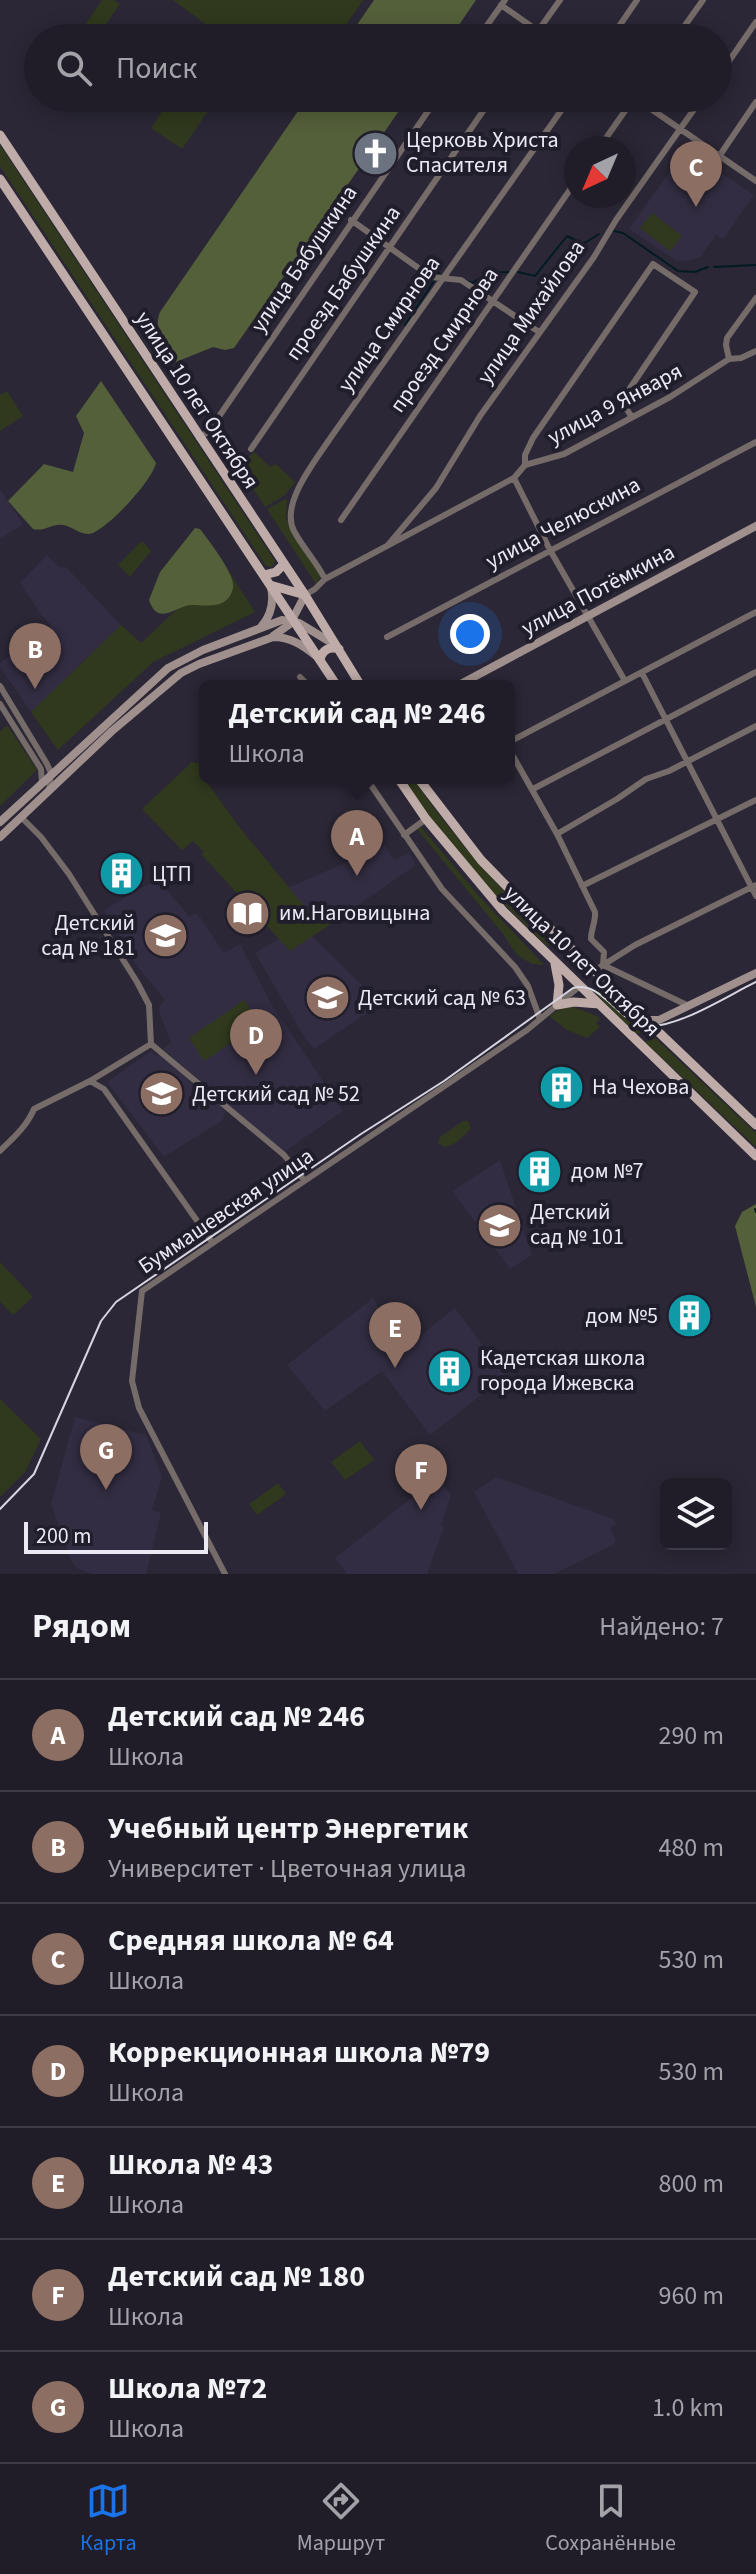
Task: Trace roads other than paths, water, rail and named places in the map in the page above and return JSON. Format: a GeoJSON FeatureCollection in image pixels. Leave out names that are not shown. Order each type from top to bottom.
{"type":"FeatureCollection","features":[{"type":"Feature","properties":{"kind":"main road","name":"улица 10 лет Октября"},"geometry":{"type":"LineString","coordinates":[[0,135],[305,595],[357,680]]}},
{"type":"Feature","properties":{"kind":"main road","name":"улица 10 лет Октября"},"geometry":{"type":"LineString","coordinates":[[0,179],[333,680]]}},
{"type":"Feature","properties":{"kind":"main road","name":"улица Потёмкина"},"geometry":{"type":"LineString","coordinates":[[468,680],[756,526]]}},
{"type":"Feature","properties":{"kind":"main road"},"geometry":{"type":"LineString","coordinates":[[267,580],[284,564]]}},
{"type":"Feature","properties":{"kind":"main road"},"geometry":{"type":"LineString","coordinates":[[0,837],[112,731],[181,673],[269,638],[288,627],[305,595],[267,580]]}},
{"type":"Feature","properties":{"kind":"main road"},"geometry":{"type":"LineString","coordinates":[[258,630],[267,620],[272,606],[267,580]]}},
{"type":"Feature","properties":{"kind":"main road"},"geometry":{"type":"LineString","coordinates":[[0,822],[168,668],[203,650],[278,621],[292,621],[318,633],[339,649]]}},
{"type":"Feature","properties":{"kind":"main road"},"geometry":{"type":"LineString","coordinates":[[269,638],[291,640],[320,660]]}},
{"type":"Feature","properties":{"kind":"main road"},"geometry":{"type":"LineString","coordinates":[[320,660],[321,653],[326,649],[339,649]]}},
{"type":"Feature","properties":{"kind":"main road","name":"улица 10 лет Октября"},"geometry":{"type":"LineString","coordinates":[[402,784],[426,819],[503,911],[756,1156]]}},
{"type":"Feature","properties":{"kind":"main road","name":"улица 10 лет Октября"},"geometry":{"type":"LineString","coordinates":[[423,784],[481,860],[558,938],[756,1125]]}},
{"type":"Feature","properties":{"kind":"main road"},"geometry":{"type":"LineString","coordinates":[[540,948],[547,950],[558,938]]}},
{"type":"Feature","properties":{"kind":"main road"},"geometry":{"type":"LineString","coordinates":[[555,964],[559,985],[557,1005],[574,1002],[599,1004]]}},
{"type":"Feature","properties":{"kind":"main road"},"geometry":{"type":"LineString","coordinates":[[645,1020],[659,1020],[756,973]]}},
{"type":"Feature","properties":{"kind":"main road"},"geometry":{"type":"LineString","coordinates":[[580,986],[604,982]]}},
{"type":"Feature","properties":{"kind":"street"},"geometry":{"type":"LineString","coordinates":[[542,24],[560,0]]}},
{"type":"Feature","properties":{"kind":"street"},"geometry":{"type":"LineString","coordinates":[[621,24],[637,0]]}},
{"type":"Feature","properties":{"kind":"street"},"geometry":{"type":"LineString","coordinates":[[686,24],[703,0]]}},
{"type":"Feature","properties":{"kind":"street"},"geometry":{"type":"LineString","coordinates":[[488,24],[503,3],[525,24]]}},
{"type":"Feature","properties":{"kind":"street"},"geometry":{"type":"LineString","coordinates":[[732,57],[756,22]]}},
{"type":"Feature","properties":{"kind":"street"},"geometry":{"type":"LineString","coordinates":[[720,155],[756,102]]}},
{"type":"Feature","properties":{"kind":"street","name":"улица Бабушкина"},"geometry":{"type":"LineString","coordinates":[[199,438],[209,431],[427,112]]}},
{"type":"Feature","properties":{"kind":"street","name":"проезд Бабушкина"},"geometry":{"type":"LineString","coordinates":[[251,449],[482,112]]}},
{"type":"Feature","properties":{"kind":"street","name":"улица Смирнова"},"geometry":{"type":"LineString","coordinates":[[325,579],[292,527],[288,517],[292,504],[329,440],[560,112]]}},
{"type":"Feature","properties":{"kind":"street"},"geometry":{"type":"LineString","coordinates":[[607,136],[624,112]]}},
{"type":"Feature","properties":{"kind":"street"},"geometry":{"type":"LineString","coordinates":[[656,112],[756,181]]}},
{"type":"Feature","properties":{"kind":"street","name":"улица Михайлова"},"geometry":{"type":"LineString","coordinates":[[388,545],[436,488],[480,416],[594,257],[616,220],[692,112]]}},
{"type":"Feature","properties":{"kind":"street","name":"проезд Смирнова"},"geometry":{"type":"LineString","coordinates":[[341,520],[564,198]]}},
{"type":"Feature","properties":{"kind":"street"},"geometry":{"type":"LineString","coordinates":[[351,220],[431,277],[461,280],[539,332]]}},
{"type":"Feature","properties":{"kind":"street"},"geometry":{"type":"LineString","coordinates":[[305,595],[325,579],[514,478],[525,465],[525,455],[533,438],[653,264],[695,292],[624,397],[625,407],[632,417]]}},
{"type":"Feature","properties":{"kind":"street"},"geometry":{"type":"LineString","coordinates":[[729,359],[727,338],[756,298]]}},
{"type":"Feature","properties":{"kind":"street","name":"улица 9 Января"},"geometry":{"type":"LineString","coordinates":[[525,465],[564,454],[670,397],[729,359],[741,358],[756,351]]}},
{"type":"Feature","properties":{"kind":"street","name":"улица Челюскина"},"geometry":{"type":"LineString","coordinates":[[387,637],[756,442]]}},
{"type":"Feature","properties":{"kind":"street"},"geometry":{"type":"LineString","coordinates":[[514,478],[550,550],[625,681]]}},
{"type":"Feature","properties":{"kind":"street"},"geometry":{"type":"LineString","coordinates":[[515,739],[756,612]]}},
{"type":"Feature","properties":{"kind":"street"},"geometry":{"type":"LineString","coordinates":[[533,789],[756,672]]}},
{"type":"Feature","properties":{"kind":"street"},"geometry":{"type":"LineString","coordinates":[[642,673],[754,886],[756,896]]}},
{"type":"Feature","properties":{"kind":"street"},"geometry":{"type":"LineString","coordinates":[[300,677],[303,680]]}},
{"type":"Feature","properties":{"kind":"street"},"geometry":{"type":"LineString","coordinates":[[0,686],[44,766],[42,783]]}},
{"type":"Feature","properties":{"kind":"street"},"geometry":{"type":"LineString","coordinates":[[0,704],[44,766],[51,773],[66,774]]}},
{"type":"Feature","properties":{"kind":"street"},"geometry":{"type":"LineString","coordinates":[[557,834],[646,779],[689,762],[756,726]]}},
{"type":"Feature","properties":{"kind":"street"},"geometry":{"type":"LineString","coordinates":[[515,759],[557,834],[595,912],[591,939],[604,952],[603,965]]}},
{"type":"Feature","properties":{"kind":"street"},"geometry":{"type":"LineString","coordinates":[[44,766],[62,763]]}},
{"type":"Feature","properties":{"kind":"street"},"geometry":{"type":"LineString","coordinates":[[49,790],[51,773]]}},
{"type":"Feature","properties":{"kind":"street"},"geometry":{"type":"LineString","coordinates":[[370,784],[442,889],[515,967],[528,986],[540,1019]]}},
{"type":"Feature","properties":{"kind":"street"},"geometry":{"type":"LineString","coordinates":[[582,886],[756,800]]}},
{"type":"Feature","properties":{"kind":"street"},"geometry":{"type":"LineString","coordinates":[[21,817],[41,837],[69,874],[137,982],[149,1005],[151,1044],[284,1155],[304,1180]]}},
{"type":"Feature","properties":{"kind":"street"},"geometry":{"type":"LineString","coordinates":[[404,835],[426,819]]}},
{"type":"Feature","properties":{"kind":"street"},"geometry":{"type":"LineString","coordinates":[[594,972],[635,945],[754,886]]}},
{"type":"Feature","properties":{"kind":"street"},"geometry":{"type":"LineString","coordinates":[[603,965],[689,1006]]}},
{"type":"Feature","properties":{"kind":"street","name":"Буммашевская улица"},"geometry":{"type":"LineString","coordinates":[[225,1574],[139,1408],[132,1384],[142,1291],[527,1030],[580,986]]}},
{"type":"Feature","properties":{"kind":"street"},"geometry":{"type":"LineString","coordinates":[[0,1151],[30,1119],[34,1109],[90,1081],[151,1044]]}},
{"type":"Feature","properties":{"kind":"street"},"geometry":{"type":"LineString","coordinates":[[90,1081],[104,1089],[212,1242]]}},
{"type":"Feature","properties":{"kind":"waterway"},"geometry":{"type":"LineString","coordinates":[[614,231],[623,233],[678,271],[695,272],[708,267]]}},
{"type":"Feature","properties":{"kind":"waterway"},"geometry":{"type":"LineString","coordinates":[[518,272],[535,276],[567,236],[583,244],[599,234]]}},
{"type":"Feature","properties":{"kind":"waterway"},"geometry":{"type":"LineString","coordinates":[[714,267],[756,265]]}},
{"type":"Feature","properties":{"kind":"waterway"},"geometry":{"type":"LineString","coordinates":[[465,280],[472,283],[488,273],[511,272]]}},
{"type":"Feature","properties":{"kind":"waterway"},"geometry":{"type":"LineString","coordinates":[[430,274],[439,273]]}},
{"type":"Feature","properties":{"kind":"waterway"},"geometry":{"type":"LineString","coordinates":[[405,325],[434,281]]}},
{"type":"Feature","properties":{"kind":"tram line"},"geometry":{"type":"LineString","coordinates":[[0,1509],[34,1474],[101,1321],[116,1302],[361,1134],[444,1081],[573,988],[593,990],[627,1018],[647,1026],[687,1017],[756,982]]}},
{"type":"Feature","properties":{"kind":"place","name":"Церковь Христа Спасителя"},"geometry":{"type":"Point","coordinates":[375,153]}},
{"type":"Feature","properties":{"kind":"place","name":"Средняя школа № 64"},"geometry":{"type":"Point","coordinates":[696,207]}},
{"type":"Feature","properties":{"kind":"place","name":"Учебный центр Энергетик"},"geometry":{"type":"Point","coordinates":[35,689]}},
{"type":"Feature","properties":{"kind":"place","name":"ЦТП"},"geometry":{"type":"Point","coordinates":[121,874]}},
{"type":"Feature","properties":{"kind":"place","name":"Детский сад № 246"},"geometry":{"type":"Point","coordinates":[357,876]}},
{"type":"Feature","properties":{"kind":"place","name":"им.Наговицына"},"geometry":{"type":"Point","coordinates":[248,913]}},
{"type":"Feature","properties":{"kind":"place","name":"Детский сад № 181"},"geometry":{"type":"Point","coordinates":[166,936]}},
{"type":"Feature","properties":{"kind":"place","name":"Детский сад № 63"},"geometry":{"type":"Point","coordinates":[327,998]}},
{"type":"Feature","properties":{"kind":"place","name":"Коррекционная школа №79"},"geometry":{"type":"Point","coordinates":[256,1075]}},
{"type":"Feature","properties":{"kind":"place","name":"На Чехова"},"geometry":{"type":"Point","coordinates":[561,1087]}},
{"type":"Feature","properties":{"kind":"place","name":"Детский сад № 52"},"geometry":{"type":"Point","coordinates":[161,1094]}},
{"type":"Feature","properties":{"kind":"place","name":"дом №7"},"geometry":{"type":"Point","coordinates":[540,1171]}},
{"type":"Feature","properties":{"kind":"place","name":"Детский сад № 101"},"geometry":{"type":"Point","coordinates":[499,1225]}},
{"type":"Feature","properties":{"kind":"place","name":"дом №5"},"geometry":{"type":"Point","coordinates":[689,1316]}},
{"type":"Feature","properties":{"kind":"place","name":"Школа № 43"},"geometry":{"type":"Point","coordinates":[395,1368]}},
{"type":"Feature","properties":{"kind":"place","name":"Кадетская школа города Ижевска"},"geometry":{"type":"Point","coordinates":[449,1371]}},
{"type":"Feature","properties":{"kind":"place","name":"Школа №72"},"geometry":{"type":"Point","coordinates":[106,1490]}},
{"type":"Feature","properties":{"kind":"place","name":"Детский сад № 180"},"geometry":{"type":"Point","coordinates":[421,1510]}}]}
